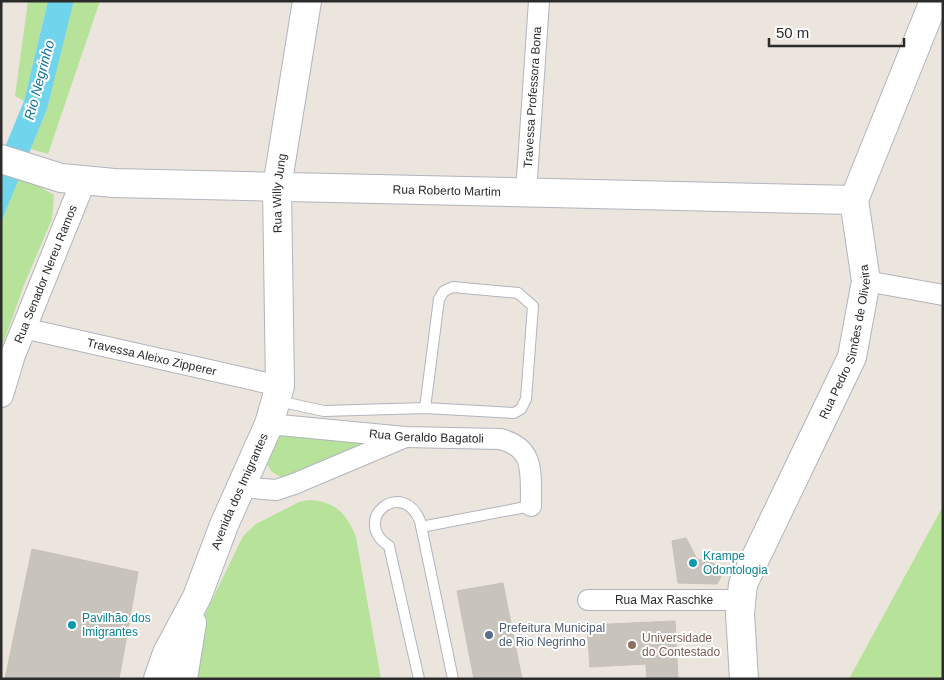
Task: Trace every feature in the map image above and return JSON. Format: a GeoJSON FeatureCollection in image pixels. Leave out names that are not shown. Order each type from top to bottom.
{"type":"FeatureCollection","features":[{"type":"Feature","properties":{"kind":"main road","name":"Rua Willy Jung"},"geometry":{"type":"LineString","coordinates":[[275,404],[278,187],[307,1]]}},
{"type":"Feature","properties":{"kind":"main road"},"geometry":{"type":"LineString","coordinates":[[854,200],[934,1]]}},
{"type":"Feature","properties":{"kind":"main road","name":"Rua Roberto Martim"},"geometry":{"type":"LineString","coordinates":[[1,159],[40,173],[83,182],[854,200]]}},
{"type":"Feature","properties":{"kind":"main road","name":"Rua Pedro Simões de Oliveira"},"geometry":{"type":"LineString","coordinates":[[744,679],[740,600],[750,568],[852,357],[859,329],[866,281],[854,200]]}},
{"type":"Feature","properties":{"kind":"main road","name":"Avenida dos Imigrantes"},"geometry":{"type":"LineString","coordinates":[[158,679],[167,653],[197,597],[275,404]]}},
{"type":"Feature","properties":{"kind":"main road","name":"Avenida dos Imigrantes"},"geometry":{"type":"LineString","coordinates":[[183,679],[197,597]]}},
{"type":"Feature","properties":{"kind":"street","name":"Travessa Professora Bona"},"geometry":{"type":"LineString","coordinates":[[526,193],[539,1]]}},
{"type":"Feature","properties":{"kind":"street","name":"Rua Senador Nereu Ramos"},"geometry":{"type":"LineString","coordinates":[[1,395],[8,368],[23,328],[83,182]]}},
{"type":"Feature","properties":{"kind":"street"},"geometry":{"type":"LineString","coordinates":[[866,281],[943,295]]}},
{"type":"Feature","properties":{"kind":"street","name":"Travessa Aleixo Zipperer"},"geometry":{"type":"LineString","coordinates":[[23,328],[275,404]]}},
{"type":"Feature","properties":{"kind":"street","name":"Rua Geraldo Bagatoli"},"geometry":{"type":"LineString","coordinates":[[275,404],[405,437],[513,442],[523,450],[529,462],[531,506]]}},
{"type":"Feature","properties":{"kind":"street"},"geometry":{"type":"LineString","coordinates":[[240,487],[276,490],[405,437]]}},
{"type":"Feature","properties":{"kind":"street","name":"Rua Max Raschke"},"geometry":{"type":"LineString","coordinates":[[588,600],[740,600]]}},
{"type":"Feature","properties":{"kind":"lane"},"geometry":{"type":"LineString","coordinates":[[275,404],[324,411],[425,408],[514,413],[521,409],[526,399],[533,306],[528,300],[518,293],[453,287],[444,291],[439,299],[425,408]]}},
{"type":"Feature","properties":{"kind":"lane"},"geometry":{"type":"LineString","coordinates":[[418,679],[389,546],[381,541],[376,533],[374,523],[376,514],[382,507],[391,502],[401,502],[409,505],[416,512],[421,527],[453,679]]}},
{"type":"Feature","properties":{"kind":"lane"},"geometry":{"type":"LineString","coordinates":[[421,527],[531,506]]}},
{"type":"Feature","properties":{"kind":"green space"},"geometry":{"type":"Polygon","coordinates":[[[28,1],[48,1],[24,101],[15,96],[28,1]]]}},
{"type":"Feature","properties":{"kind":"green space"},"geometry":{"type":"Polygon","coordinates":[[[72,1],[100,1],[48,154],[31,149],[47,109],[72,1]]]}},
{"type":"Feature","properties":{"kind":"green space"},"geometry":{"type":"Polygon","coordinates":[[[20,175],[54,195],[52,219],[24,285],[1,350],[1,223],[20,175]]]}},
{"type":"Feature","properties":{"kind":"green space"},"geometry":{"type":"Polygon","coordinates":[[[293,435],[378,442],[282,478],[272,472],[266,463],[272,441],[281,436],[293,435]]]}},
{"type":"Feature","properties":{"kind":"green space"},"geometry":{"type":"Polygon","coordinates":[[[309,500],[326,503],[339,510],[349,522],[356,537],[381,679],[191,679],[201,623],[243,536],[256,524],[299,502],[309,500]]]}},
{"type":"Feature","properties":{"kind":"green space"},"geometry":{"type":"Polygon","coordinates":[[[943,506],[943,679],[849,679],[943,506]]]}},
{"type":"Feature","properties":{"kind":"water","name":"Rio Negrinho"},"geometry":{"type":"Polygon","coordinates":[[[48,1],[72,1],[73,4],[47,109],[1,223],[1,157],[24,101],[48,1]]]}},
{"type":"Feature","properties":{"kind":"building","name":"Krampe Odontologia"},"geometry":{"type":"Polygon","coordinates":[[[686,538],[697,559],[726,567],[717,584],[678,583],[672,541],[686,538]]]}},
{"type":"Feature","properties":{"kind":"building","name":"Pavilhão dos Imigrantes"},"geometry":{"type":"Polygon","coordinates":[[[32,549],[138,572],[119,679],[5,679],[32,549]]]}},
{"type":"Feature","properties":{"kind":"building","name":"Prefeitura Municipal de Rio Negrinho"},"geometry":{"type":"Polygon","coordinates":[[[503,583],[522,679],[474,679],[457,591],[503,583]]]}},
{"type":"Feature","properties":{"kind":"building","name":"Universidade do Contestado"},"geometry":{"type":"Polygon","coordinates":[[[675,621],[678,679],[647,679],[646,664],[590,667],[587,625],[675,621]]]}},
{"type":"Feature","properties":{"kind":"place","name":"Krampe Odontologia"},"geometry":{"type":"Point","coordinates":[693,563]}},
{"type":"Feature","properties":{"kind":"place","name":"Pavilhão dos Imigrantes"},"geometry":{"type":"Point","coordinates":[72,625]}},
{"type":"Feature","properties":{"kind":"place","name":"Prefeitura Municipal de Rio Negrinho"},"geometry":{"type":"Point","coordinates":[489,635]}},
{"type":"Feature","properties":{"kind":"place","name":"Universidade do Contestado"},"geometry":{"type":"Point","coordinates":[632,645]}}]}
